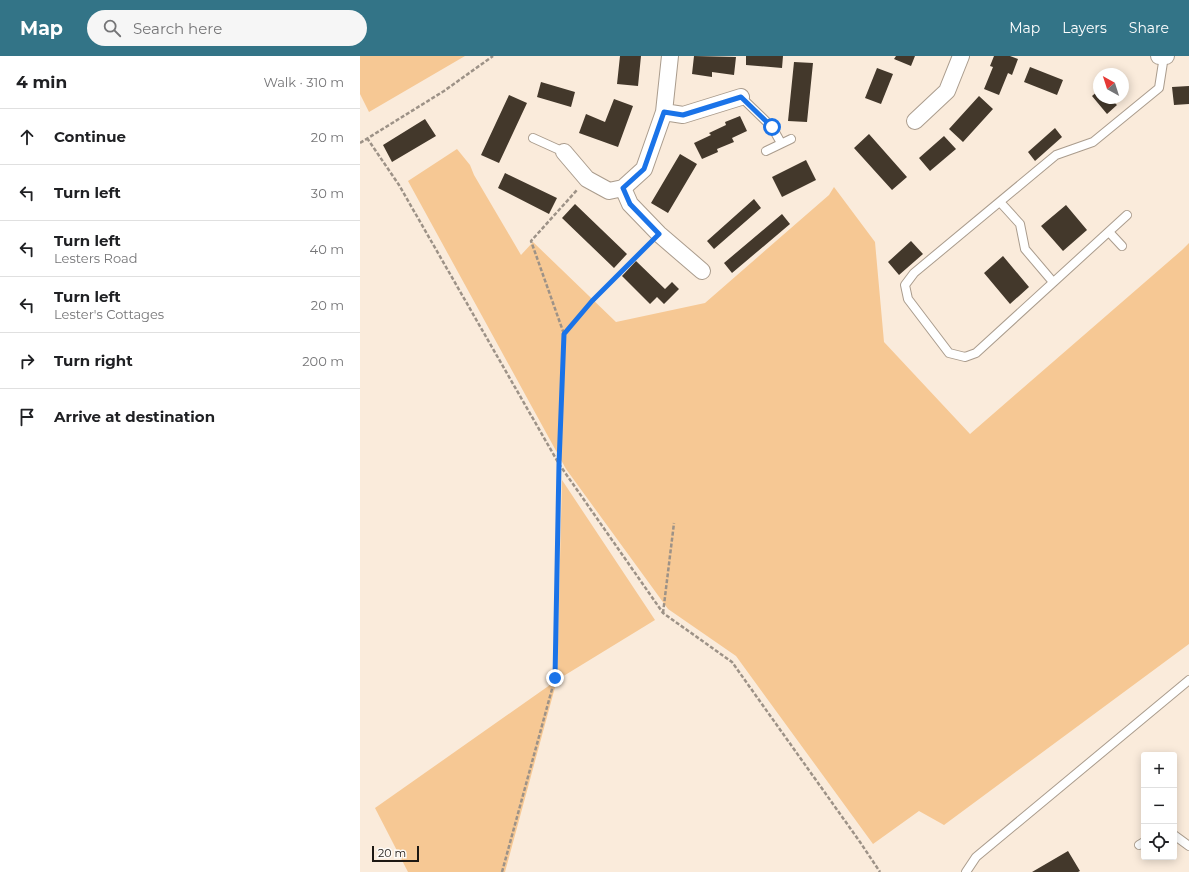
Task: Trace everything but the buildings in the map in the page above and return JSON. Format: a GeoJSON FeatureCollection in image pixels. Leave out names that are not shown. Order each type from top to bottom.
{"type":"FeatureCollection","features":[{"type":"Feature","properties":{"kind":"street"},"geometry":{"type":"LineString","coordinates":[[564,152],[587,179],[609,191],[623,188],[644,169],[664,112],[670,56]]}},
{"type":"Feature","properties":{"kind":"street"},"geometry":{"type":"LineString","coordinates":[[915,121],[947,91],[961,56]]}},
{"type":"Feature","properties":{"kind":"street"},"geometry":{"type":"LineString","coordinates":[[1159,56],[1165,56]]}},
{"type":"Feature","properties":{"kind":"street"},"geometry":{"type":"LineString","coordinates":[[664,112],[683,115],[741,97]]}},
{"type":"Feature","properties":{"kind":"street"},"geometry":{"type":"LineString","coordinates":[[623,188],[630,204],[659,234],[702,271]]}},
{"type":"Feature","properties":{"kind":"lane"},"geometry":{"type":"LineString","coordinates":[[1127,215],[976,353],[965,357],[949,354],[908,300],[905,285],[914,273],[1056,155],[1093,142],[1159,88],[1165,56]]}},
{"type":"Feature","properties":{"kind":"lane"},"geometry":{"type":"LineString","coordinates":[[741,97],[772,127],[781,144]]}},
{"type":"Feature","properties":{"kind":"lane"},"geometry":{"type":"LineString","coordinates":[[533,138],[564,152]]}},
{"type":"Feature","properties":{"kind":"lane"},"geometry":{"type":"LineString","coordinates":[[766,151],[791,139]]}},
{"type":"Feature","properties":{"kind":"lane"},"geometry":{"type":"LineString","coordinates":[[1000,202],[1020,224],[1025,249],[1053,282]]}},
{"type":"Feature","properties":{"kind":"lane"},"geometry":{"type":"LineString","coordinates":[[1109,232],[1122,246]]}},
{"type":"Feature","properties":{"kind":"lane"},"geometry":{"type":"LineString","coordinates":[[966,872],[976,857],[1189,680]]}},
{"type":"Feature","properties":{"kind":"lane"},"geometry":{"type":"LineString","coordinates":[[1177,837],[1189,846]]}},
{"type":"Feature","properties":{"kind":"path"},"geometry":{"type":"LineString","coordinates":[[360,143],[444,92],[493,56]]}},
{"type":"Feature","properties":{"kind":"path"},"geometry":{"type":"LineString","coordinates":[[367,138],[400,185],[559,464],[663,613],[732,662],[880,872]]}},
{"type":"Feature","properties":{"kind":"path"},"geometry":{"type":"LineString","coordinates":[[502,872],[555,678],[559,464],[564,334],[531,241],[587,179]]}},
{"type":"Feature","properties":{"kind":"path"},"geometry":{"type":"LineString","coordinates":[[564,334],[592,301],[659,234]]}},
{"type":"Feature","properties":{"kind":"path"},"geometry":{"type":"LineString","coordinates":[[663,613],[674,523]]}},
{"type":"Feature","properties":{"kind":"shaded area"},"geometry":{"type":"Polygon","coordinates":[[[360,56],[465,56],[369,112],[360,94],[360,56]]]}},
{"type":"Feature","properties":{"kind":"shaded area"},"geometry":{"type":"Polygon","coordinates":[[[457,149],[470,165],[474,175],[521,255],[533,242],[616,322],[705,303],[829,195],[834,187],[875,242],[884,342],[970,434],[1189,243],[1189,644],[944,825],[919,811],[873,844],[736,656],[668,609],[566,469],[408,181],[457,149]]]}},
{"type":"Feature","properties":{"kind":"shaded area"},"geometry":{"type":"Polygon","coordinates":[[[562,480],[655,620],[557,680],[562,480]]]}},
{"type":"Feature","properties":{"kind":"shaded area"},"geometry":{"type":"Polygon","coordinates":[[[557,680],[505,872],[408,872],[375,808],[557,680]]]}},
{"type":"Feature","properties":{"kind":"route"},"geometry":{"type":"LineString","coordinates":[[555,678],[559,464],[564,334],[592,301],[659,234],[630,204],[623,188],[644,169],[664,112],[683,115],[741,97],[772,127]]}}]}
